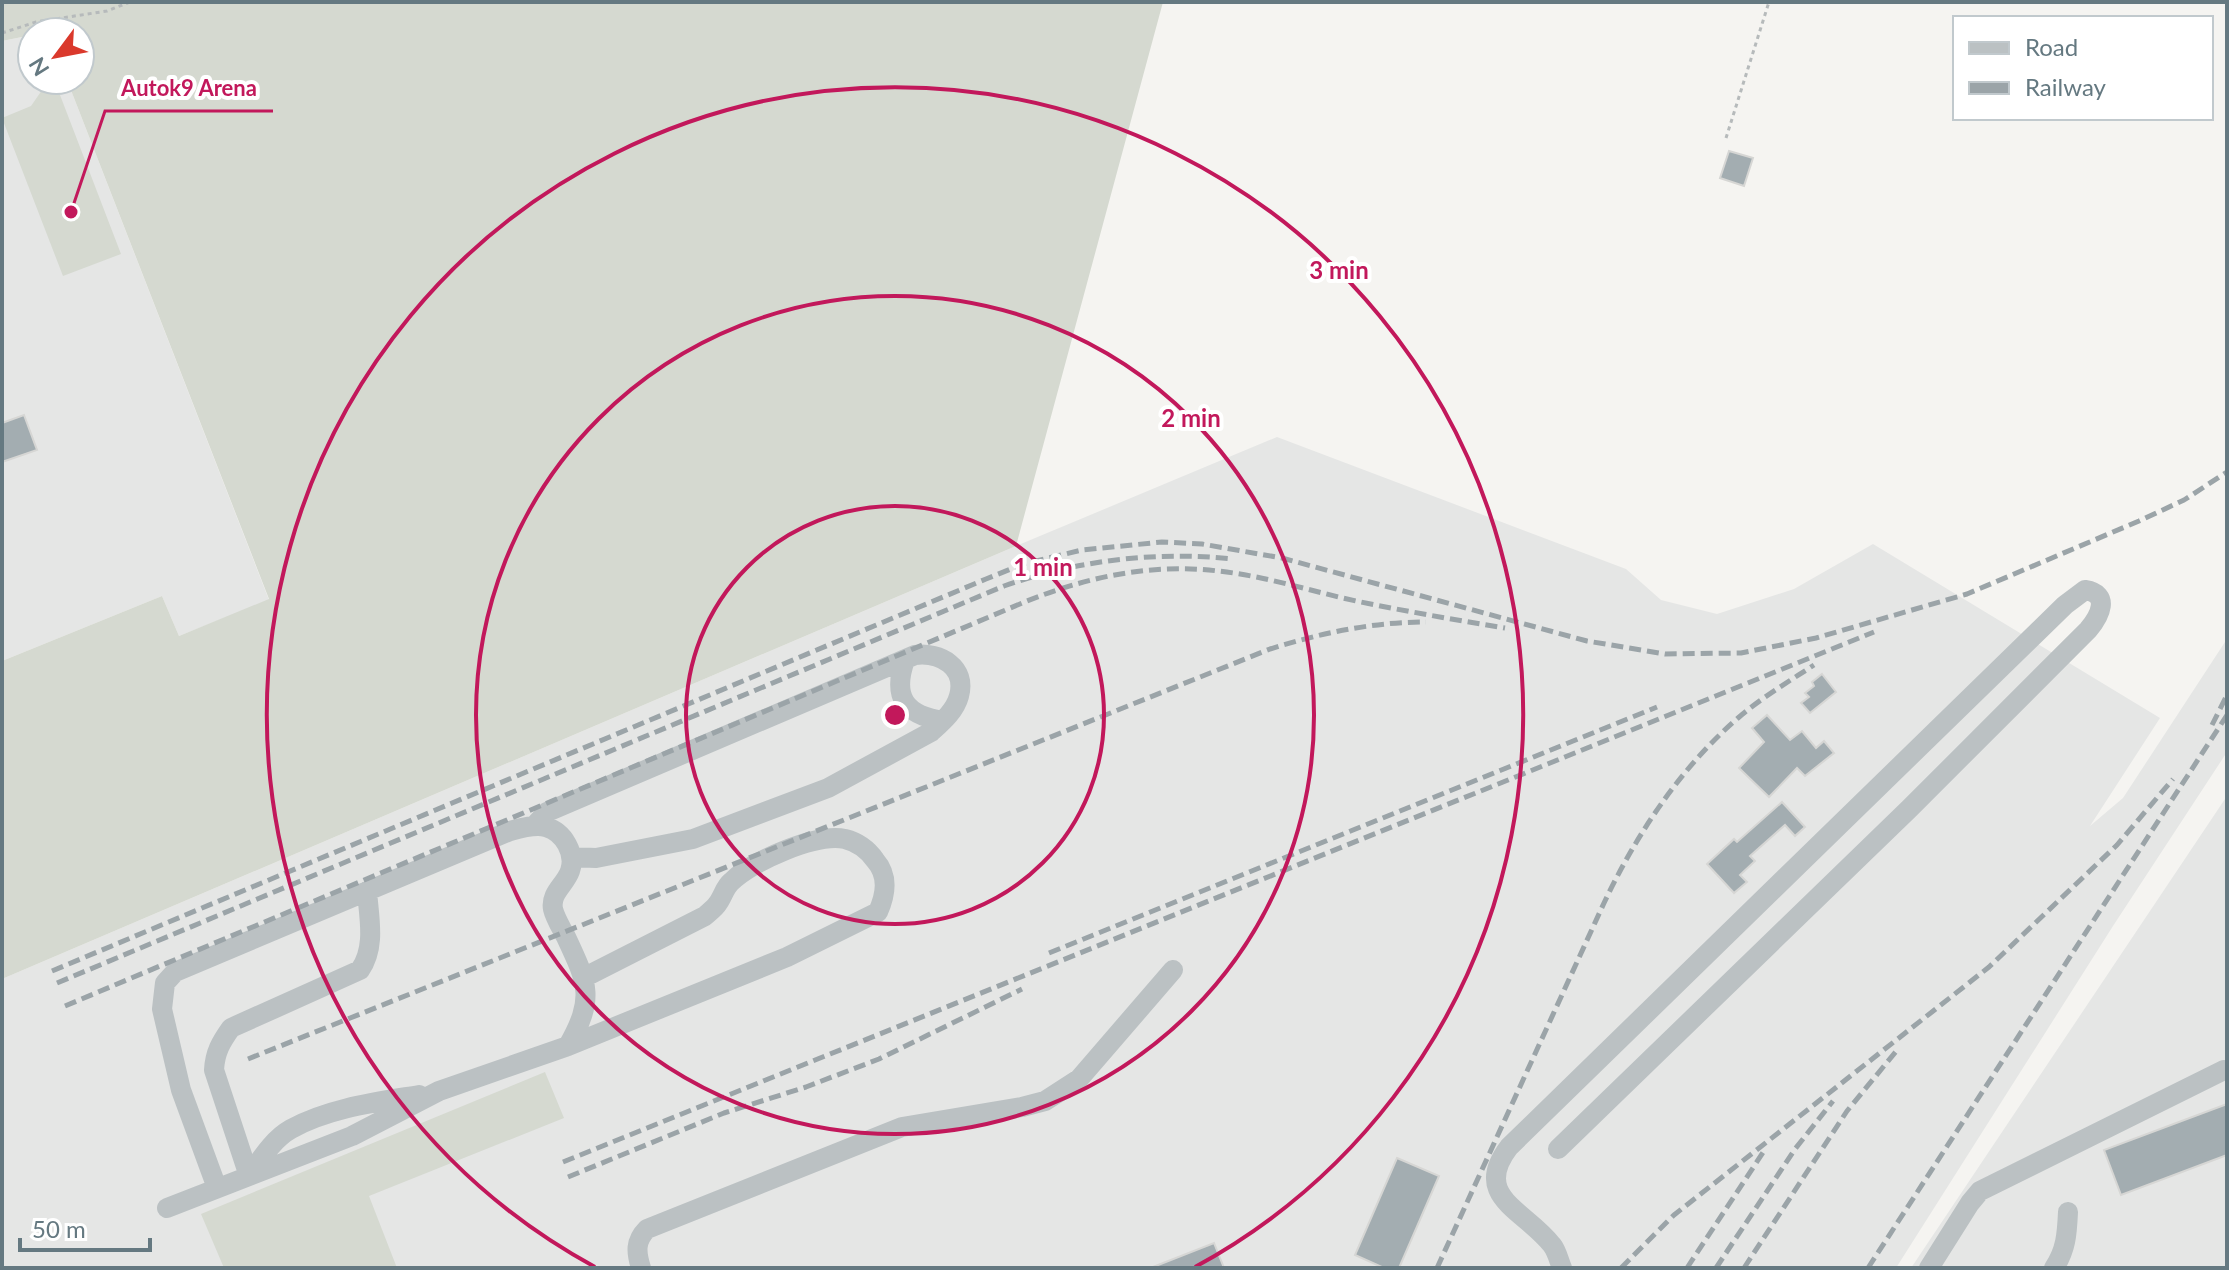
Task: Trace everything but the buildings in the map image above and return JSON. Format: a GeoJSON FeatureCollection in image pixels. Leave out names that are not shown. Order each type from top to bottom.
{"type":"FeatureCollection","features":[{"type":"Feature","properties":{"kind":"lane"},"geometry":{"type":"LineString","coordinates":[[1558,1149],[1899,819],[2088,630],[2102,608],[2101,600],[2094,592],[2085,590],[2065,605],[1509,1147],[1496,1164],[1495,1184],[1504,1200],[1554,1247],[1562,1268]]}},
{"type":"Feature","properties":{"kind":"lane"},"geometry":{"type":"LineString","coordinates":[[534,826],[547,812],[905,660],[928,654],[940,656],[958,673],[959,697],[943,721],[931,732],[828,788],[693,839],[596,858],[571,857]]}},
{"type":"Feature","properties":{"kind":"lane"},"geometry":{"type":"LineString","coordinates":[[905,660],[899,676],[905,704],[925,718],[943,721]]}},
{"type":"Feature","properties":{"kind":"lane"},"geometry":{"type":"LineString","coordinates":[[217,1188],[181,1090],[162,1009],[165,983],[175,972],[510,831],[547,827],[559,834],[571,857],[570,870],[554,895],[553,909],[585,977],[585,1007],[568,1046]]}},
{"type":"Feature","properties":{"kind":"lane"},"geometry":{"type":"LineString","coordinates":[[249,1176],[268,1149],[290,1130],[333,1113],[439,1091],[568,1046],[787,957],[878,912],[884,898],[885,878],[878,862],[864,848],[847,839],[830,838],[780,852],[754,864],[728,883],[718,903],[705,916],[585,977]]}},
{"type":"Feature","properties":{"kind":"lane"},"geometry":{"type":"LineString","coordinates":[[249,1176],[214,1070],[221,1041],[231,1028],[360,970],[371,941],[367,891]]}},
{"type":"Feature","properties":{"kind":"lane"},"geometry":{"type":"LineString","coordinates":[[641,1268],[636,1248],[639,1236],[647,1229],[902,1127],[1022,1107],[1061,1093],[1079,1079],[1173,970]]}},
{"type":"Feature","properties":{"kind":"lane"},"geometry":{"type":"LineString","coordinates":[[1929,1268],[1980,1191],[2224,1070]]}},
{"type":"Feature","properties":{"kind":"lane"},"geometry":{"type":"LineString","coordinates":[[167,1208],[352,1136],[439,1091]]}},
{"type":"Feature","properties":{"kind":"lane"},"geometry":{"type":"LineString","coordinates":[[2054,1268],[2067,1239],[2068,1212]]}},
{"type":"Feature","properties":{"kind":"path"},"geometry":{"type":"LineString","coordinates":[[2,33],[36,22],[107,11],[130,2]]}},
{"type":"Feature","properties":{"kind":"path"},"geometry":{"type":"LineString","coordinates":[[1726,138],[1769,2]]}},
{"type":"Feature","properties":{"kind":"shaded area"},"geometry":{"type":"Polygon","coordinates":[[[2,2],[1163,2],[1016,546],[2,979],[2,661],[162,596],[179,636],[269,599],[73,96],[96,96],[96,16],[16,16],[16,38],[2,41],[2,2]]]}},
{"type":"Feature","properties":{"kind":"shaded area"},"geometry":{"type":"Polygon","coordinates":[[[16,38],[16,96],[73,96],[269,600],[179,636],[162,596],[2,661],[2,41],[16,38]]]}},
{"type":"Feature","properties":{"kind":"shaded area"},"geometry":{"type":"Polygon","coordinates":[[[38,96],[60,96],[121,254],[63,276],[2,118],[31,106],[38,96]]]}},
{"type":"Feature","properties":{"kind":"shaded area"},"geometry":{"type":"Polygon","coordinates":[[[1277,437],[1626,569],[1661,600],[1717,614],[1794,589],[1873,544],[2160,718],[2090,826],[2123,798],[2225,642],[2227,644],[2227,752],[1896,1268],[2,1268],[2,979],[1277,437]]]}},
{"type":"Feature","properties":{"kind":"shaded area"},"geometry":{"type":"Polygon","coordinates":[[[2227,796],[2227,1268],[1911,1268],[2227,796]]]}},
{"type":"Feature","properties":{"kind":"shaded area"},"geometry":{"type":"Polygon","coordinates":[[[545,1072],[564,1118],[369,1196],[397,1268],[224,1268],[201,1214],[545,1072]]]}},
{"type":"Feature","properties":{"kind":"railway"},"geometry":{"type":"LineString","coordinates":[[52,971],[986,579],[1023,564],[1082,550],[1162,542],[1202,544],[1282,558],[1587,641],[1665,654],[1741,653],[1816,638],[1967,594],[2184,500],[2227,472]]}},
{"type":"Feature","properties":{"kind":"railway"},"geometry":{"type":"LineString","coordinates":[[57,983],[1004,586],[1060,570],[1117,560],[1175,556],[1233,559]]}},
{"type":"Feature","properties":{"kind":"railway"},"geometry":{"type":"LineString","coordinates":[[65,1006],[1027,601],[1073,585],[1144,571],[1218,571],[1272,580],[1379,606],[1505,628]]}},
{"type":"Feature","properties":{"kind":"railway"},"geometry":{"type":"LineString","coordinates":[[248,1059],[1270,649],[1347,630],[1426,622]]}},
{"type":"Feature","properties":{"kind":"railway"},"geometry":{"type":"LineString","coordinates":[[563,1162],[1874,632]]}},
{"type":"Feature","properties":{"kind":"railway"},"geometry":{"type":"LineString","coordinates":[[1437,1268],[1604,903],[1645,828],[1679,780],[1717,737],[1756,704],[1814,665]]}},
{"type":"Feature","properties":{"kind":"railway"},"geometry":{"type":"LineString","coordinates":[[2212,725],[2227,695]]}},
{"type":"Feature","properties":{"kind":"railway"},"geometry":{"type":"LineString","coordinates":[[1049,953],[1657,707]]}},
{"type":"Feature","properties":{"kind":"railway"},"geometry":{"type":"LineString","coordinates":[[1868,1268],[2227,715]]}},
{"type":"Feature","properties":{"kind":"railway"},"geometry":{"type":"LineString","coordinates":[[1621,1268],[1674,1215],[1989,967],[2117,845],[2173,779]]}},
{"type":"Feature","properties":{"kind":"railway"},"geometry":{"type":"LineString","coordinates":[[568,1177],[724,1113],[806,1087],[879,1059],[1022,989]]}},
{"type":"Feature","properties":{"kind":"railway"},"geometry":{"type":"LineString","coordinates":[[1744,1268],[1847,1111],[1898,1049]]}},
{"type":"Feature","properties":{"kind":"railway"},"geometry":{"type":"LineString","coordinates":[[1716,1268],[1795,1149],[1833,1101]]}},
{"type":"Feature","properties":{"kind":"railway"},"geometry":{"type":"LineString","coordinates":[[1687,1268],[1764,1151]]}},
{"type":"Feature","properties":{"kind":"place","name":"Autok9 Arena"},"geometry":{"type":"Point","coordinates":[71,212]}}]}
